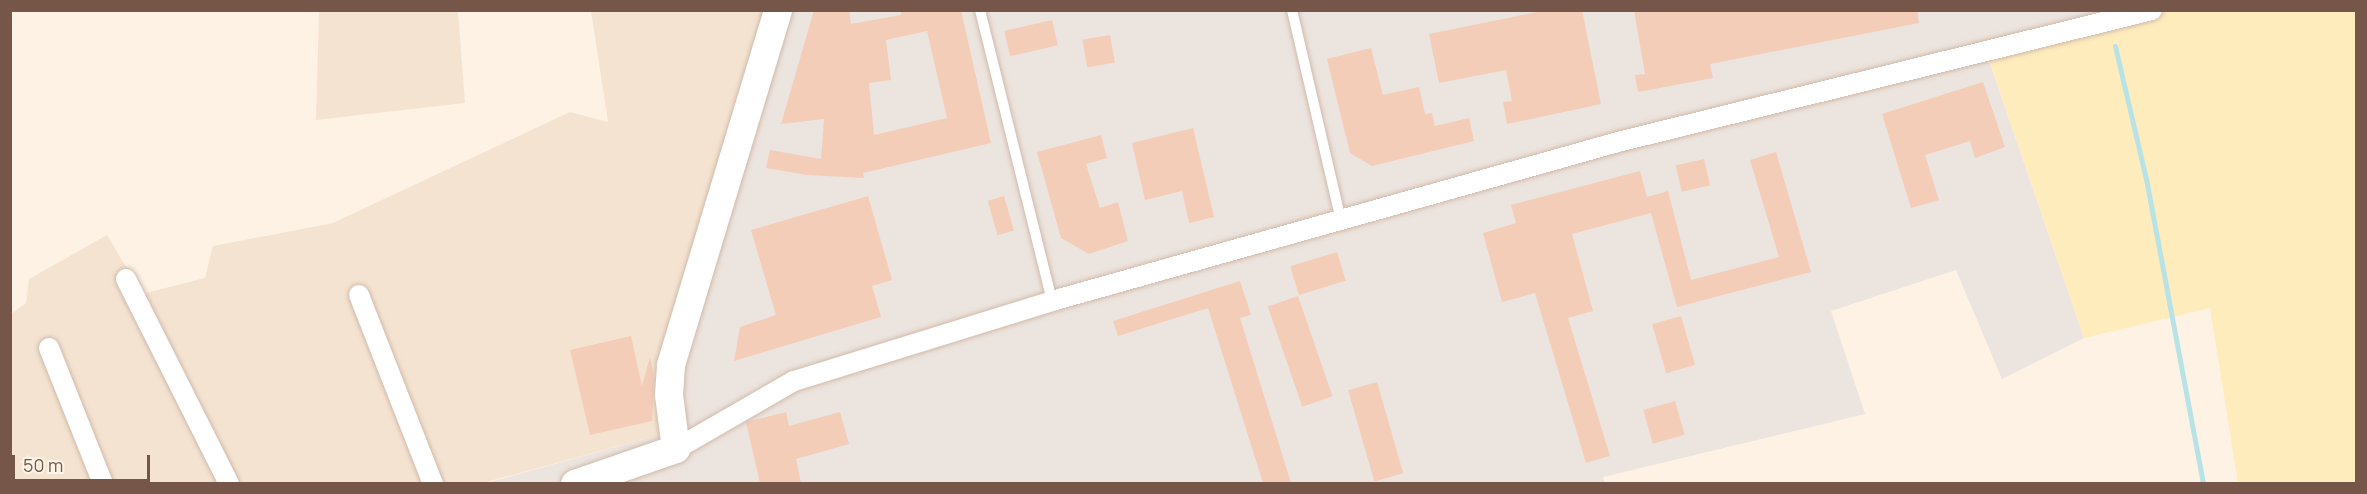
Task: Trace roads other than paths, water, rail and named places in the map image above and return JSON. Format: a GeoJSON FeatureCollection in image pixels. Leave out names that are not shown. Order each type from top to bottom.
{"type":"FeatureCollection","features":[{"type":"Feature","properties":{"kind":"street"},"geometry":{"type":"LineString","coordinates":[[676,449],[669,395],[671,364],[778,10]]}},
{"type":"Feature","properties":{"kind":"street"},"geometry":{"type":"LineString","coordinates":[[575,483],[676,449],[794,381],[1052,301],[1618,142],[2125,14],[2152,10]]}},
{"type":"Feature","properties":{"kind":"street"},"geometry":{"type":"LineString","coordinates":[[126,279],[229,483]]}},
{"type":"Feature","properties":{"kind":"street"},"geometry":{"type":"LineString","coordinates":[[359,295],[433,483]]}},
{"type":"Feature","properties":{"kind":"street"},"geometry":{"type":"LineString","coordinates":[[49,348],[103,483]]}},
{"type":"Feature","properties":{"kind":"lane"},"geometry":{"type":"LineString","coordinates":[[980,10],[1052,301]]}},
{"type":"Feature","properties":{"kind":"lane"},"geometry":{"type":"LineString","coordinates":[[1292,10],[1341,220]]}},
{"type":"Feature","properties":{"kind":"waterway"},"geometry":{"type":"LineString","coordinates":[[2115,46],[2147,184],[2203,484]]}}]}
